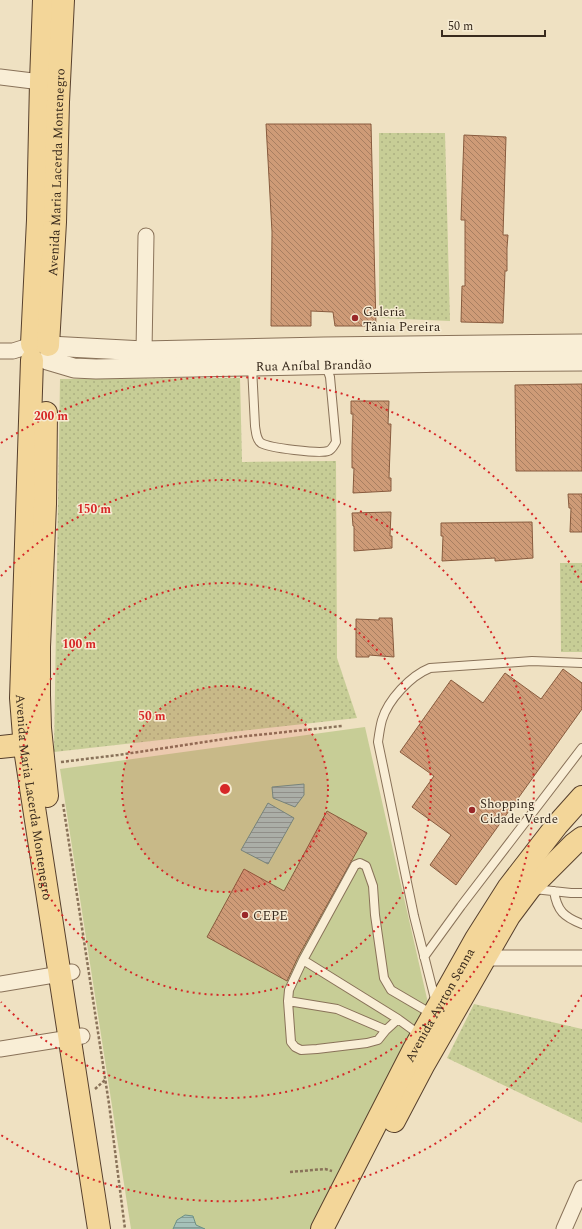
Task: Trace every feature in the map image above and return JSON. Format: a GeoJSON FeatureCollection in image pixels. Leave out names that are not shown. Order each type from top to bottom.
{"type":"FeatureCollection","features":[{"type":"Feature","properties":{"kind":"main road","name":"Avenida Maria Lacerda Montenegro"},"geometry":{"type":"LineString","coordinates":[[44,0],[40,82],[40,168],[33,352],[45,504],[39,647],[39,712],[33,743],[50,817],[65,974],[76,1036],[99,1229]]}},
{"type":"Feature","properties":{"kind":"main road","name":"Avenida Maria Lacerda Montenegro"},"geometry":{"type":"LineString","coordinates":[[33,352],[56,222],[58,96],[63,0]]}},
{"type":"Feature","properties":{"kind":"main road"},"geometry":{"type":"LineString","coordinates":[[0,747],[33,743]]}},
{"type":"Feature","properties":{"kind":"main road","name":"Avenida Ayrton Senna"},"geometry":{"type":"LineString","coordinates":[[322,1229],[421,1036],[476,939],[509,887],[557,825],[582,797]]}},
{"type":"Feature","properties":{"kind":"main road","name":"Avenida Ayrton Senna"},"geometry":{"type":"LineString","coordinates":[[339,1229],[424,1064],[509,916],[530,888],[574,844],[582,838]]}},
{"type":"Feature","properties":{"kind":"main road","name":"Avenida Maria Lacerda Montenegro"},"geometry":{"type":"LineString","coordinates":[[76,1036],[98,1086],[111,1229]]}},
{"type":"Feature","properties":{"kind":"street"},"geometry":{"type":"LineString","coordinates":[[0,77],[40,82]]}},
{"type":"Feature","properties":{"kind":"street"},"geometry":{"type":"LineString","coordinates":[[144,351],[146,236]]}},
{"type":"Feature","properties":{"kind":"street","name":"Rua Aníbal Brandão"},"geometry":{"type":"LineString","coordinates":[[33,352],[74,368],[96,370],[450,362],[549,353],[582,344]]}},
{"type":"Feature","properties":{"kind":"street","name":"Rua Aníbal Brandão"},"geometry":{"type":"LineString","coordinates":[[33,352],[144,351],[549,353],[582,361]]}},
{"type":"Feature","properties":{"kind":"street"},"geometry":{"type":"LineString","coordinates":[[484,958],[582,958]]}},
{"type":"Feature","properties":{"kind":"street"},"geometry":{"type":"LineString","coordinates":[[0,984],[65,974]]}},
{"type":"Feature","properties":{"kind":"street"},"geometry":{"type":"LineString","coordinates":[[0,1049],[76,1036]]}},
{"type":"Feature","properties":{"kind":"street"},"geometry":{"type":"LineString","coordinates":[[564,1229],[582,1188]]}},
{"type":"Feature","properties":{"kind":"lane"},"geometry":{"type":"LineString","coordinates":[[252,367],[255,426],[256,435],[260,442],[267,446],[289,450],[328,451],[336,442],[330,377],[326,366]]}},
{"type":"Feature","properties":{"kind":"lane"},"geometry":{"type":"LineString","coordinates":[[435,1011],[378,742],[382,720],[394,698],[404,685],[422,671],[430,668],[532,661],[582,663]]}},
{"type":"Feature","properties":{"kind":"lane"},"geometry":{"type":"LineString","coordinates":[[424,957],[461,906],[582,748]]}},
{"type":"Feature","properties":{"kind":"lane"},"geometry":{"type":"LineString","coordinates":[[398,1019],[378,1040],[367,1043],[301,1050],[295,1047],[291,1042],[288,1000],[289,990],[303,960],[355,865],[360,863],[366,866],[373,886],[380,958],[386,984],[391,990],[435,1011]]}},
{"type":"Feature","properties":{"kind":"lane"},"geometry":{"type":"LineString","coordinates":[[530,888],[582,893]]}},
{"type":"Feature","properties":{"kind":"lane"},"geometry":{"type":"LineString","coordinates":[[554,891],[556,903],[560,911],[566,917],[582,924]]}},
{"type":"Feature","properties":{"kind":"lane"},"geometry":{"type":"LineString","coordinates":[[303,960],[398,1019],[421,1036]]}},
{"type":"Feature","properties":{"kind":"lane"},"geometry":{"type":"LineString","coordinates":[[288,1000],[337,1009],[386,1030]]}},
{"type":"Feature","properties":{"kind":"path"},"geometry":{"type":"LineString","coordinates":[[58,762],[118,755],[238,737],[342,726]]}},
{"type":"Feature","properties":{"kind":"path"},"geometry":{"type":"LineString","coordinates":[[63,801],[98,1086],[125,1229]]}},
{"type":"Feature","properties":{"kind":"path"},"geometry":{"type":"LineString","coordinates":[[290,1172],[325,1169],[331,1170],[337,1175]]}},
{"type":"Feature","properties":{"kind":"green space"},"geometry":{"type":"Polygon","coordinates":[[[379,133],[445,133],[450,321],[379,318],[379,133]]]}},
{"type":"Feature","properties":{"kind":"green space"},"geometry":{"type":"Polygon","coordinates":[[[240,378],[242,462],[336,461],[337,658],[357,718],[54,752],[60,379],[240,378]]]}},
{"type":"Feature","properties":{"kind":"green space"},"geometry":{"type":"Polygon","coordinates":[[[560,563],[582,563],[582,652],[561,652],[560,563]]]}},
{"type":"Feature","properties":{"kind":"green space","name":"CEPE"},"geometry":{"type":"Polygon","coordinates":[[[365,727],[428,1003],[315,1229],[131,1229],[60,769],[365,727]]]}},
{"type":"Feature","properties":{"kind":"green space"},"geometry":{"type":"Polygon","coordinates":[[[474,1004],[582,1029],[582,1123],[447,1058],[474,1004]]]}},
{"type":"Feature","properties":{"kind":"water"},"geometry":{"type":"Polygon","coordinates":[[[304,784],[304,795],[295,807],[273,798],[272,787],[304,784]]]}},
{"type":"Feature","properties":{"kind":"water"},"geometry":{"type":"Polygon","coordinates":[[[268,803],[294,818],[268,864],[241,850],[268,803]]]}},
{"type":"Feature","properties":{"kind":"water"},"geometry":{"type":"Polygon","coordinates":[[[185,1215],[193,1216],[196,1225],[205,1229],[173,1229],[177,1220],[185,1215]]]}},
{"type":"Feature","properties":{"kind":"building"},"geometry":{"type":"Polygon","coordinates":[[[266,124],[371,124],[376,326],[335,326],[333,312],[311,311],[311,326],[271,326],[272,232],[266,124]]]}},
{"type":"Feature","properties":{"kind":"building"},"geometry":{"type":"Polygon","coordinates":[[[464,135],[506,137],[503,235],[508,235],[503,323],[461,322],[462,286],[465,286],[465,220],[461,220],[464,135]]]}},
{"type":"Feature","properties":{"kind":"building"},"geometry":{"type":"Polygon","coordinates":[[[582,384],[582,471],[516,471],[515,385],[582,384]]]}},
{"type":"Feature","properties":{"kind":"building"},"geometry":{"type":"Polygon","coordinates":[[[351,401],[389,401],[388,424],[391,424],[389,478],[391,478],[391,491],[353,493],[353,414],[351,414],[351,401]]]}},
{"type":"Feature","properties":{"kind":"building"},"geometry":{"type":"Polygon","coordinates":[[[568,494],[582,494],[582,532],[570,532],[571,508],[569,508],[568,494]]]}},
{"type":"Feature","properties":{"kind":"building"},"geometry":{"type":"Polygon","coordinates":[[[391,512],[390,536],[392,536],[392,548],[354,551],[354,526],[352,513],[391,512]]]}},
{"type":"Feature","properties":{"kind":"building"},"geometry":{"type":"Polygon","coordinates":[[[532,522],[533,558],[495,561],[495,558],[442,561],[443,536],[441,536],[441,523],[532,522]]]}},
{"type":"Feature","properties":{"kind":"building"},"geometry":{"type":"Polygon","coordinates":[[[379,618],[392,618],[394,657],[369,655],[369,657],[356,657],[356,619],[379,620],[379,618]]]}},
{"type":"Feature","properties":{"kind":"building","name":"Shopping Cidade Verde"},"geometry":{"type":"Polygon","coordinates":[[[563,669],[582,683],[582,709],[456,885],[430,865],[451,835],[412,807],[434,776],[400,752],[451,680],[483,703],[505,673],[541,699],[563,669]]]}},
{"type":"Feature","properties":{"kind":"building"},"geometry":{"type":"Polygon","coordinates":[[[327,811],[367,833],[298,957],[287,981],[207,937],[244,869],[284,891],[327,811]]]}},
{"type":"Feature","properties":{"kind":"place","name":"Galeria Tânia Pereira"},"geometry":{"type":"Point","coordinates":[355,318]}},
{"type":"Feature","properties":{"kind":"place","name":"Shopping Cidade Verde"},"geometry":{"type":"Point","coordinates":[472,810]}},
{"type":"Feature","properties":{"kind":"place","name":"CEPE"},"geometry":{"type":"Point","coordinates":[245,915]}}]}
